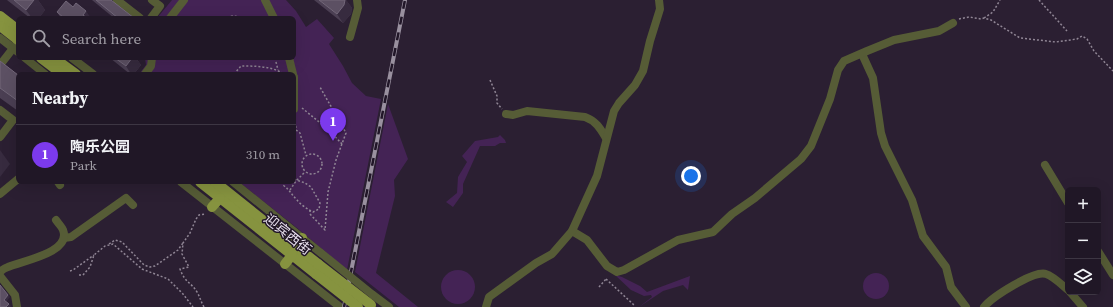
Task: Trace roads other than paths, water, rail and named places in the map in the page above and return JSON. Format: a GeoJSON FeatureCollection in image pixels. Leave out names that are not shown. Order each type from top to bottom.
{"type":"FeatureCollection","features":[{"type":"Feature","properties":{"kind":"main road"},"geometry":{"type":"LineString","coordinates":[[0,16],[16,28]]}},
{"type":"Feature","properties":{"kind":"main road"},"geometry":{"type":"LineString","coordinates":[[0,26],[16,45]]}},
{"type":"Feature","properties":{"kind":"main road"},"geometry":{"type":"LineString","coordinates":[[44,60],[60,72]]}},
{"type":"Feature","properties":{"kind":"main road"},"geometry":{"type":"LineString","coordinates":[[58,60],[78,71]]}},
{"type":"Feature","properties":{"kind":"main road","name":"迎宾西街"},"geometry":{"type":"LineString","coordinates":[[209,184],[227,188],[294,251],[316,274],[358,307]]}},
{"type":"Feature","properties":{"kind":"main road"},"geometry":{"type":"LineString","coordinates":[[212,207],[227,188]]}},
{"type":"Feature","properties":{"kind":"main road"},"geometry":{"type":"LineString","coordinates":[[285,264],[302,238]]}},
{"type":"Feature","properties":{"kind":"main road","name":"迎宾西街"},"geometry":{"type":"LineString","coordinates":[[294,251],[318,264],[372,306]]}},
{"type":"Feature","properties":{"kind":"street"},"geometry":{"type":"LineString","coordinates":[[117,0],[137,16]]}},
{"type":"Feature","properties":{"kind":"street"},"geometry":{"type":"LineString","coordinates":[[152,0],[160,6],[152,16]]}},
{"type":"Feature","properties":{"kind":"street"},"geometry":{"type":"LineString","coordinates":[[172,16],[184,0]]}},
{"type":"Feature","properties":{"kind":"street"},"geometry":{"type":"LineString","coordinates":[[265,0],[273,16]]}},
{"type":"Feature","properties":{"kind":"street"},"geometry":{"type":"LineString","coordinates":[[350,37],[358,8],[357,0]]}},
{"type":"Feature","properties":{"kind":"street"},"geometry":{"type":"LineString","coordinates":[[486,307],[489,298],[536,263],[552,254],[572,231],[597,176],[614,111],[635,85],[643,71],[660,8],[659,0]]}},
{"type":"Feature","properties":{"kind":"street"},"geometry":{"type":"LineString","coordinates":[[572,231],[587,240],[607,266],[617,272],[624,270],[678,240],[713,232],[732,214],[755,198],[801,160],[811,146],[830,99],[838,70],[844,61],[862,54],[866,50],[894,40],[938,31],[953,23]]}},
{"type":"Feature","properties":{"kind":"street"},"geometry":{"type":"LineString","coordinates":[[0,38],[16,46]]}},
{"type":"Feature","properties":{"kind":"street"},"geometry":{"type":"LineString","coordinates":[[0,65],[16,47]]}},
{"type":"Feature","properties":{"kind":"street"},"geometry":{"type":"LineString","coordinates":[[862,54],[873,78],[880,133],[912,200],[923,236],[946,267],[951,287],[966,307]]}},
{"type":"Feature","properties":{"kind":"street"},"geometry":{"type":"LineString","coordinates":[[28,60],[43,72]]}},
{"type":"Feature","properties":{"kind":"street"},"geometry":{"type":"LineString","coordinates":[[73,60],[78,71]]}},
{"type":"Feature","properties":{"kind":"street"},"geometry":{"type":"LineString","coordinates":[[146,72],[151,66],[152,60]]}},
{"type":"Feature","properties":{"kind":"street"},"geometry":{"type":"LineString","coordinates":[[289,60],[292,72]]}},
{"type":"Feature","properties":{"kind":"street"},"geometry":{"type":"LineString","coordinates":[[0,110],[13,120],[0,137]]}},
{"type":"Feature","properties":{"kind":"street"},"geometry":{"type":"LineString","coordinates":[[506,114],[513,115],[527,111],[584,117],[593,120],[600,127],[606,138]]}},
{"type":"Feature","properties":{"kind":"street"},"geometry":{"type":"LineString","coordinates":[[1045,165],[1065,197]]}},
{"type":"Feature","properties":{"kind":"street"},"geometry":{"type":"LineString","coordinates":[[0,194],[16,181]]}},
{"type":"Feature","properties":{"kind":"street"},"geometry":{"type":"LineString","coordinates":[[183,184],[340,307]]}},
{"type":"Feature","properties":{"kind":"street"},"geometry":{"type":"LineString","coordinates":[[227,188],[302,238],[389,307]]}},
{"type":"Feature","properties":{"kind":"street"},"geometry":{"type":"LineString","coordinates":[[64,238],[71,237],[126,198],[133,204]]}},
{"type":"Feature","properties":{"kind":"street"},"geometry":{"type":"LineString","coordinates":[[0,272],[7,267],[30,261],[53,250],[61,243],[64,238],[63,231],[56,220]]}},
{"type":"Feature","properties":{"kind":"street"},"geometry":{"type":"LineString","coordinates":[[1101,256],[1113,275]]}},
{"type":"Feature","properties":{"kind":"street"},"geometry":{"type":"LineString","coordinates":[[984,307],[989,301],[1016,284],[1040,273],[1047,274],[1065,288]]}},
{"type":"Feature","properties":{"kind":"street"},"geometry":{"type":"LineString","coordinates":[[0,276],[15,295],[17,307]]}},
{"type":"Feature","properties":{"kind":"street"},"geometry":{"type":"LineString","coordinates":[[1072,295],[1083,307]]}},
{"type":"Feature","properties":{"kind":"railway"},"geometry":{"type":"LineString","coordinates":[[344,307],[405,0]]}},
{"type":"Feature","properties":{"kind":"place","name":"陶乐公园"},"geometry":{"type":"Point","coordinates":[333,141]}}]}
